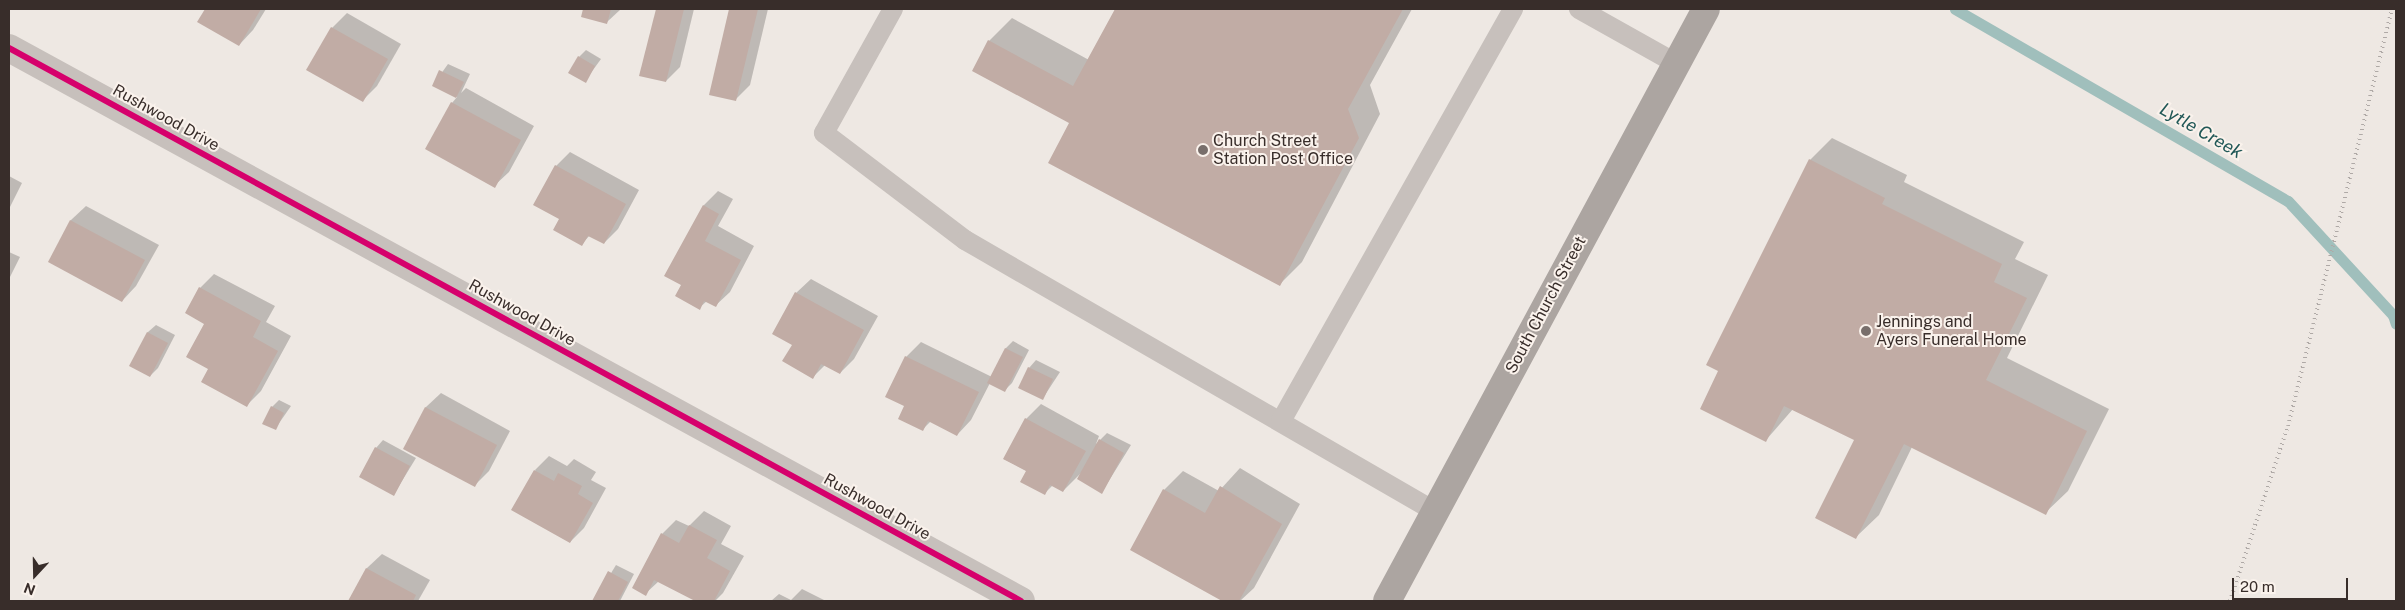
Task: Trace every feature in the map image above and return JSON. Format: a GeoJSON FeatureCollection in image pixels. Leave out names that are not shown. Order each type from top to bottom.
{"type":"FeatureCollection","features":[{"type":"Feature","properties":{"kind":"main road","name":"South Church Street"},"geometry":{"type":"LineString","coordinates":[[1388,601],[1706,9]]}},
{"type":"Feature","properties":{"kind":"street","name":"Rushwood Drive"},"geometry":{"type":"LineString","coordinates":[[9,48],[1022,601]]}},
{"type":"Feature","properties":{"kind":"lane"},"geometry":{"type":"LineString","coordinates":[[893,9],[824,133],[965,240],[1436,512]]}},
{"type":"Feature","properties":{"kind":"lane"},"geometry":{"type":"LineString","coordinates":[[1281,421],[1513,9]]}},
{"type":"Feature","properties":{"kind":"lane"},"geometry":{"type":"LineString","coordinates":[[1579,9],[1677,64]]}},
{"type":"Feature","properties":{"kind":"building"},"geometry":{"type":"Polygon","coordinates":[[[205,9],[261,9],[239,46],[197,22],[205,9]]]}},
{"type":"Feature","properties":{"kind":"building"},"geometry":{"type":"Polygon","coordinates":[[[583,9],[611,9],[607,24],[581,17],[583,9]]]}},
{"type":"Feature","properties":{"kind":"building"},"geometry":{"type":"Polygon","coordinates":[[[656,9],[684,9],[666,82],[639,76],[656,9]]]}},
{"type":"Feature","properties":{"kind":"building"},"geometry":{"type":"Polygon","coordinates":[[[729,9],[758,9],[736,101],[709,95],[729,9]]]}},
{"type":"Feature","properties":{"kind":"building","name":"Church Street Station Post Office"},"geometry":{"type":"Polygon","coordinates":[[[1115,9],[1403,9],[1348,109],[1359,138],[1280,286],[1048,163],[1069,123],[972,71],[988,40],[1073,86],[1115,9]]]}},
{"type":"Feature","properties":{"kind":"building"},"geometry":{"type":"Polygon","coordinates":[[[331,27],[388,59],[363,102],[306,70],[331,27]]]}},
{"type":"Feature","properties":{"kind":"building"},"geometry":{"type":"Polygon","coordinates":[[[578,56],[595,66],[586,83],[568,73],[578,56]]]}},
{"type":"Feature","properties":{"kind":"building"},"geometry":{"type":"Polygon","coordinates":[[[439,70],[464,82],[456,98],[432,86],[439,70]]]}},
{"type":"Feature","properties":{"kind":"building"},"geometry":{"type":"Polygon","coordinates":[[[451,102],[521,140],[495,188],[425,149],[451,102]]]}},
{"type":"Feature","properties":{"kind":"building","name":"Jennings and Ayers Funeral Home"},"geometry":{"type":"Polygon","coordinates":[[[1809,159],[1885,198],[1882,204],[2002,264],[1994,282],[2027,298],[1986,380],[2087,431],[2046,515],[1904,444],[1856,539],[1815,518],[1854,440],[1784,406],[1766,442],[1700,409],[1718,371],[1706,365],[1809,159]]]}},
{"type":"Feature","properties":{"kind":"building"},"geometry":{"type":"Polygon","coordinates":[[[555,165],[626,204],[604,244],[588,236],[582,246],[553,230],[559,219],[533,205],[555,165]]]}},
{"type":"Feature","properties":{"kind":"building"},"geometry":{"type":"Polygon","coordinates":[[[703,205],[719,214],[705,241],[741,260],[716,307],[704,301],[700,310],[675,296],[681,285],[664,276],[703,205]]]}},
{"type":"Feature","properties":{"kind":"building"},"geometry":{"type":"Polygon","coordinates":[[[70,220],[145,260],[122,302],[48,262],[70,220]]]}},
{"type":"Feature","properties":{"kind":"building"},"geometry":{"type":"Polygon","coordinates":[[[199,287],[261,321],[253,337],[278,351],[247,407],[201,382],[208,369],[186,357],[204,324],[185,313],[199,287]]]}},
{"type":"Feature","properties":{"kind":"building"},"geometry":{"type":"Polygon","coordinates":[[[795,292],[864,330],[840,374],[821,364],[813,379],[782,361],[792,345],[772,334],[795,292]]]}},
{"type":"Feature","properties":{"kind":"building"},"geometry":{"type":"Polygon","coordinates":[[[147,332],[168,343],[150,377],[129,366],[147,332]]]}},
{"type":"Feature","properties":{"kind":"building"},"geometry":{"type":"Polygon","coordinates":[[[1005,348],[1023,357],[1005,392],[987,383],[1005,348]]]}},
{"type":"Feature","properties":{"kind":"building"},"geometry":{"type":"Polygon","coordinates":[[[905,356],[979,392],[957,436],[928,421],[923,431],[898,419],[904,406],[885,397],[905,356]]]}},
{"type":"Feature","properties":{"kind":"building"},"geometry":{"type":"Polygon","coordinates":[[[1028,367],[1053,379],[1043,400],[1018,388],[1028,367]]]}},
{"type":"Feature","properties":{"kind":"building"},"geometry":{"type":"Polygon","coordinates":[[[271,406],[284,413],[276,430],[262,424],[271,406]]]}},
{"type":"Feature","properties":{"kind":"building"},"geometry":{"type":"Polygon","coordinates":[[[425,407],[497,445],[475,487],[403,449],[425,407]]]}},
{"type":"Feature","properties":{"kind":"building"},"geometry":{"type":"Polygon","coordinates":[[[1025,418],[1086,451],[1063,492],[1050,485],[1045,495],[1020,482],[1026,471],[1003,459],[1025,418]]]}},
{"type":"Feature","properties":{"kind":"building"},"geometry":{"type":"Polygon","coordinates":[[[1099,439],[1124,453],[1102,494],[1077,479],[1099,439]]]}},
{"type":"Feature","properties":{"kind":"building"},"geometry":{"type":"Polygon","coordinates":[[[375,447],[410,466],[394,496],[359,477],[375,447]]]}},
{"type":"Feature","properties":{"kind":"building"},"geometry":{"type":"Polygon","coordinates":[[[534,470],[554,481],[558,473],[582,486],[578,494],[593,503],[570,543],[511,510],[534,470]]]}},
{"type":"Feature","properties":{"kind":"building"},"geometry":{"type":"Polygon","coordinates":[[[1220,486],[1282,524],[1239,601],[1222,601],[1130,550],[1163,489],[1205,513],[1220,486]]]}},
{"type":"Feature","properties":{"kind":"building"},"geometry":{"type":"Polygon","coordinates":[[[689,525],[717,540],[707,558],[730,571],[714,601],[695,601],[654,580],[646,596],[632,588],[661,533],[679,543],[689,525]]]}},
{"type":"Feature","properties":{"kind":"building"},"geometry":{"type":"Polygon","coordinates":[[[366,568],[416,595],[413,601],[348,601],[366,568]]]}},
{"type":"Feature","properties":{"kind":"building"},"geometry":{"type":"Polygon","coordinates":[[[608,571],[628,582],[618,601],[592,601],[608,571]]]}},
{"type":"Feature","properties":{"kind":"waterway","name":"Lytle Creek"},"geometry":{"type":"LineString","coordinates":[[1955,9],[2288,201],[2393,315],[2396,324]]}},
{"type":"Feature","properties":{"kind":"railway"},"geometry":{"type":"LineString","coordinates":[[2230,601],[2288,426],[2392,9]]}},
{"type":"Feature","properties":{"kind":"cycle path"},"geometry":{"type":"LineString","coordinates":[[9,48],[1021,601]]}},
{"type":"Feature","properties":{"kind":"place","name":"Church Street Station Post Office"},"geometry":{"type":"Point","coordinates":[1203,150]}},
{"type":"Feature","properties":{"kind":"place","name":"Jennings and Ayers Funeral Home"},"geometry":{"type":"Point","coordinates":[1866,331]}}]}
